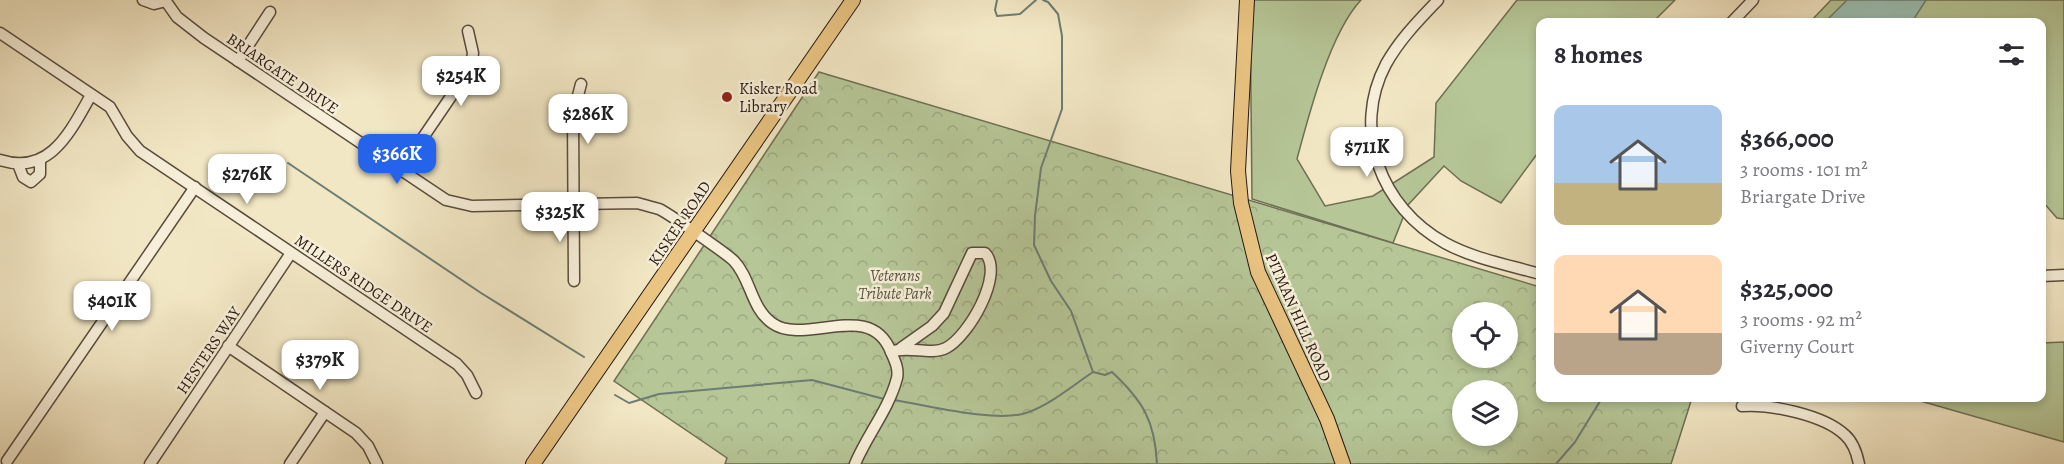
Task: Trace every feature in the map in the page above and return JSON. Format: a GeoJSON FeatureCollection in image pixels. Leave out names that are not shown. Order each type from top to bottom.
{"type":"FeatureCollection","features":[{"type":"Feature","properties":{"kind":"main road","name":"KISKER ROAD"},"geometry":{"type":"LineString","coordinates":[[532,464],[853,0]]}},
{"type":"Feature","properties":{"kind":"main road","name":"PITMAN HILL ROAD"},"geometry":{"type":"LineString","coordinates":[[1247,0],[1238,171],[1241,203],[1258,272],[1327,418],[1343,464]]}},
{"type":"Feature","properties":{"kind":"street","name":"BRIARGATE DRIVE"},"geometry":{"type":"LineString","coordinates":[[143,0],[154,4],[165,1],[177,17],[238,61],[446,200],[459,205],[637,203],[661,210],[734,261],[760,311],[771,322],[794,330],[841,325],[865,328],[896,350]]}},
{"type":"Feature","properties":{"kind":"street"},"geometry":{"type":"LineString","coordinates":[[1438,0],[1394,51],[1385,66],[1371,118],[1372,151],[1383,181],[1407,216],[1443,242],[1474,255],[1536,273]]}},
{"type":"Feature","properties":{"kind":"street"},"geometry":{"type":"LineString","coordinates":[[1736,18],[1753,0]]}},
{"type":"Feature","properties":{"kind":"street"},"geometry":{"type":"LineString","coordinates":[[238,61],[270,12]]}},
{"type":"Feature","properties":{"kind":"street"},"geometry":{"type":"LineString","coordinates":[[401,170],[471,67],[473,53],[468,31]]}},
{"type":"Feature","properties":{"kind":"street","name":"MILLERS RIDGE DRIVE"},"geometry":{"type":"LineString","coordinates":[[0,33],[110,107],[127,136],[140,151],[457,364],[467,375],[476,393]]}},
{"type":"Feature","properties":{"kind":"street"},"geometry":{"type":"LineString","coordinates":[[574,281],[576,204],[573,115],[581,84]]}},
{"type":"Feature","properties":{"kind":"street"},"geometry":{"type":"LineString","coordinates":[[0,160],[18,164],[40,160],[59,145],[91,95]]}},
{"type":"Feature","properties":{"kind":"street"},"geometry":{"type":"LineString","coordinates":[[18,164],[23,177],[31,182],[40,174],[40,160]]}},
{"type":"Feature","properties":{"kind":"street"},"geometry":{"type":"LineString","coordinates":[[6,459],[195,187]]}},
{"type":"Feature","properties":{"kind":"street","name":"HESTERS WAY"},"geometry":{"type":"LineString","coordinates":[[150,464],[291,253]]}},
{"type":"Feature","properties":{"kind":"street"},"geometry":{"type":"LineString","coordinates":[[972,253],[985,253],[990,264],[988,281],[978,313],[967,327],[945,348],[896,350],[932,327],[955,294],[972,253]]}},
{"type":"Feature","properties":{"kind":"street"},"geometry":{"type":"LineString","coordinates":[[2046,276],[2064,275]]}},
{"type":"Feature","properties":{"kind":"street"},"geometry":{"type":"LineString","coordinates":[[228,346],[356,433],[368,446],[377,464]]}},
{"type":"Feature","properties":{"kind":"street"},"geometry":{"type":"LineString","coordinates":[[855,464],[888,401],[898,370],[896,350]]}},
{"type":"Feature","properties":{"kind":"street"},"geometry":{"type":"LineString","coordinates":[[1742,406],[1762,405],[1816,419],[1834,427],[1846,436],[1859,464]]}},
{"type":"Feature","properties":{"kind":"street"},"geometry":{"type":"LineString","coordinates":[[290,464],[325,412]]}},
{"type":"Feature","properties":{"kind":"green space"},"geometry":{"type":"Polygon","coordinates":[[[1250,0],[1361,0],[1350,14],[1330,53],[1314,98],[1297,159],[1325,206],[1373,196],[1434,157],[1436,103],[1517,0],[1675,0],[1657,18],[1536,18],[1536,155],[1501,203],[1461,181],[1444,166],[1408,205],[1393,243],[1252,199],[1250,0]]]}},
{"type":"Feature","properties":{"kind":"green space"},"geometry":{"type":"Polygon","coordinates":[[[1831,0],[2064,0],[2064,219],[2057,218],[2046,206],[2046,18],[1814,18],[1831,0]]]}},
{"type":"Feature","properties":{"kind":"green space","name":"Veterans Tribute Park"},"geometry":{"type":"Polygon","coordinates":[[[819,72],[1536,286],[1536,402],[1691,402],[1671,464],[725,464],[727,458],[614,381],[819,72]]]}},
{"type":"Feature","properties":{"kind":"green space"},"geometry":{"type":"Polygon","coordinates":[[[2064,342],[2064,442],[1924,402],[2046,402],[2046,343],[2064,342]]]}},
{"type":"Feature","properties":{"kind":"water"},"geometry":{"type":"Polygon","coordinates":[[[1847,0],[1926,0],[1915,18],[1829,18],[1847,0]]]}},
{"type":"Feature","properties":{"kind":"waterway"},"geometry":{"type":"LineString","coordinates":[[997,0],[995,10],[997,16],[1020,14],[1036,0]]}},
{"type":"Feature","properties":{"kind":"waterway"},"geometry":{"type":"LineString","coordinates":[[1043,0],[1048,2],[1058,14],[1062,36],[1062,109],[1041,168],[1034,245],[1051,281],[1071,311],[1093,372]]}},
{"type":"Feature","properties":{"kind":"waterway"},"geometry":{"type":"LineString","coordinates":[[288,163],[481,293],[584,357]]}},
{"type":"Feature","properties":{"kind":"waterway"},"geometry":{"type":"LineString","coordinates":[[893,400],[980,415],[1013,416],[1044,405],[1093,372],[1105,375],[1112,372],[1132,393],[1145,413],[1153,436],[1157,464]]}},
{"type":"Feature","properties":{"kind":"waterway"},"geometry":{"type":"LineString","coordinates":[[615,395],[629,403],[659,394],[812,380],[884,399]]}},
{"type":"Feature","properties":{"kind":"waterway"},"geometry":{"type":"LineString","coordinates":[[1556,464],[1575,442],[1600,402]]}},
{"type":"Feature","properties":{"kind":"place","name":"Kisker Road Library"},"geometry":{"type":"Point","coordinates":[727,97]}}]}
